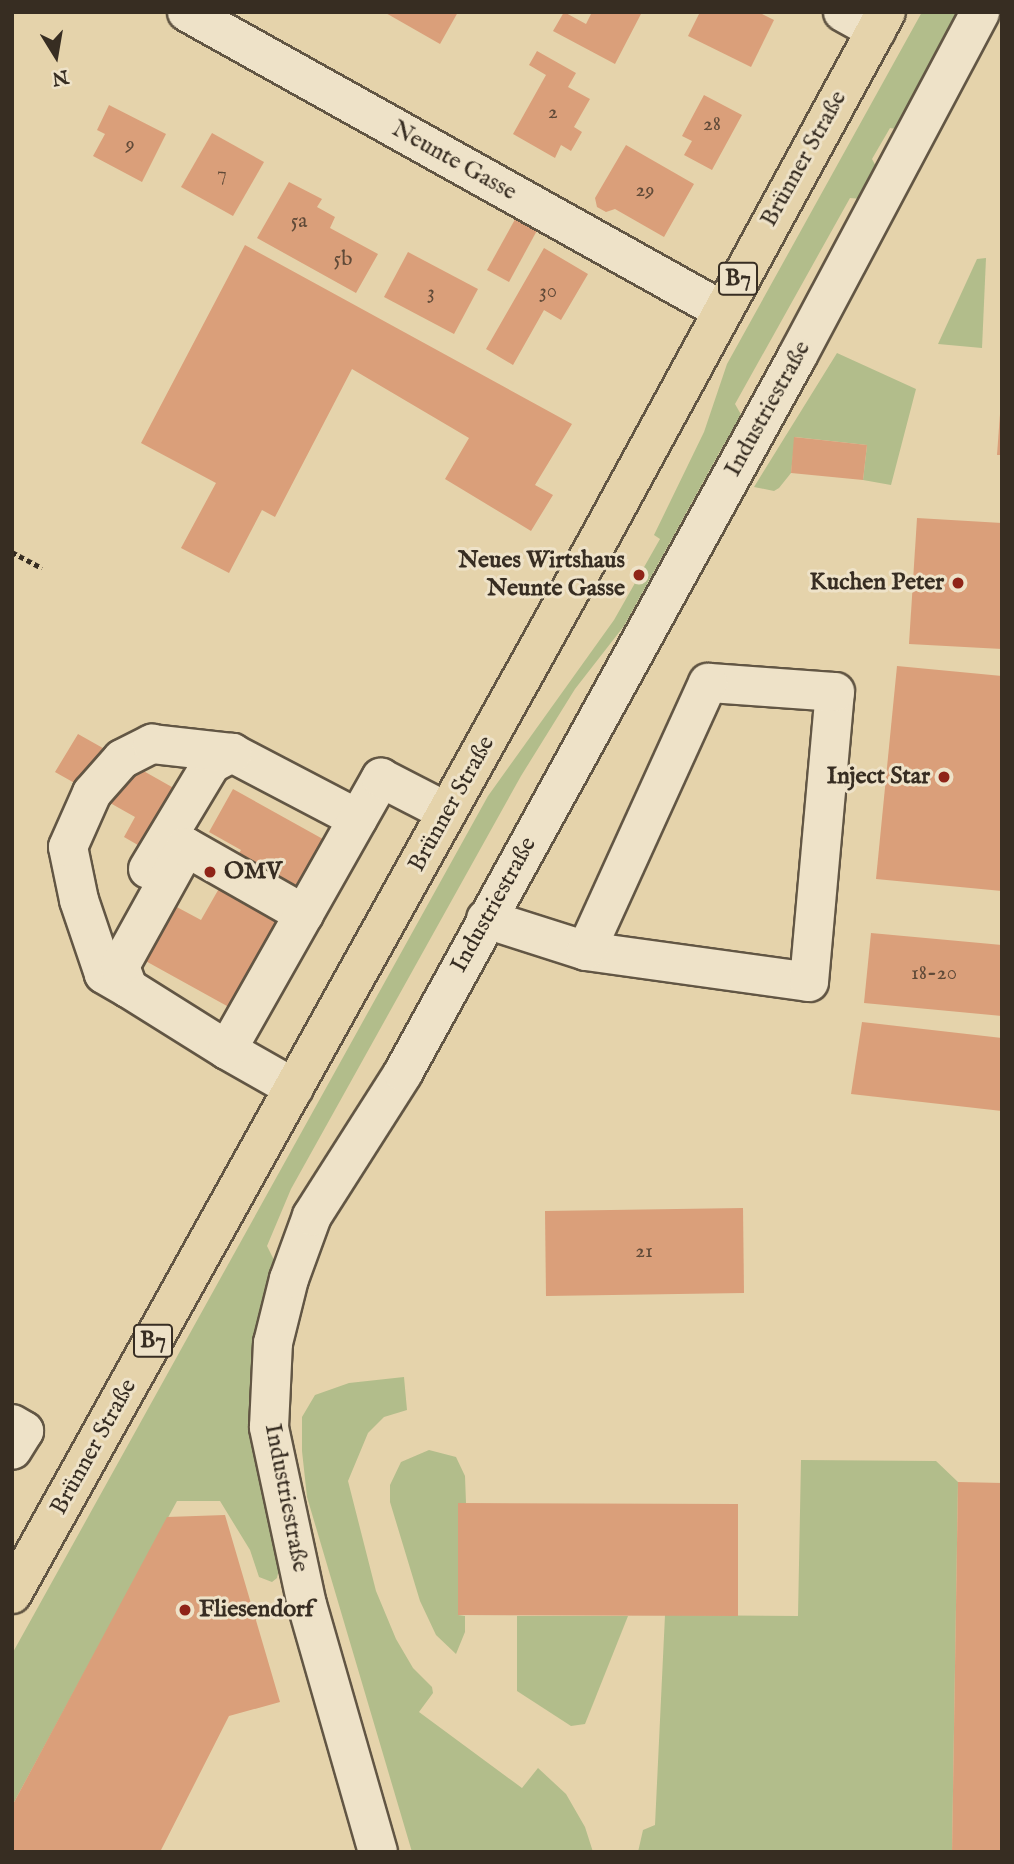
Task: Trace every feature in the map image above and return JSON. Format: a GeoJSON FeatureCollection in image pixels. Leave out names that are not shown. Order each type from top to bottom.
{"type":"FeatureCollection","features":[{"type":"Feature","properties":{"kind":"main road","name":"Brünner Straße"},"geometry":{"type":"LineString","coordinates":[[12,1594],[447,813],[881,21]]}},
{"type":"Feature","properties":{"kind":"street","name":"Neunte Gasse"},"geometry":{"type":"LineString","coordinates":[[187,12],[721,310]]}},
{"type":"Feature","properties":{"kind":"street"},"geometry":{"type":"LineString","coordinates":[[843,12],[881,21]]}},
{"type":"Feature","properties":{"kind":"street","name":"Industriestraße"},"geometry":{"type":"LineString","coordinates":[[378,1852],[282,1499],[269,1427],[273,1343],[289,1279],[312,1216],[403,1073],[798,355],[980,12]]}},
{"type":"Feature","properties":{"kind":"street"},"geometry":{"type":"LineString","coordinates":[[486,919],[586,951],[809,982],[835,692],[708,683],[586,951]]}},
{"type":"Feature","properties":{"kind":"street"},"geometry":{"type":"LineString","coordinates":[[294,1088],[227,1050],[124,977],[104,974],[79,900],[68,847],[92,793],[122,759],[152,744],[232,753],[358,819]]}},
{"type":"Feature","properties":{"kind":"street"},"geometry":{"type":"LineString","coordinates":[[124,977],[132,899],[188,796],[211,764],[232,753]]}},
{"type":"Feature","properties":{"kind":"street"},"geometry":{"type":"LineString","coordinates":[[227,1050],[381,778],[447,813]]}},
{"type":"Feature","properties":{"kind":"street"},"geometry":{"type":"LineString","coordinates":[[124,977],[186,847],[304,914]]}},
{"type":"Feature","properties":{"kind":"street"},"geometry":{"type":"LineString","coordinates":[[12,1424],[23,1431],[12,1450]]}},
{"type":"Feature","properties":{"kind":"path"},"geometry":{"type":"LineString","coordinates":[[12,552],[42,568]]}},
{"type":"Feature","properties":{"kind":"green space"},"geometry":{"type":"Polygon","coordinates":[[[922,12],[964,12],[897,129],[890,128],[872,159],[878,170],[862,199],[850,198],[735,404],[743,418],[733,437],[724,444],[624,626],[575,689],[521,776],[291,1189],[267,1246],[275,1262],[281,1559],[277,1578],[272,1582],[259,1577],[250,1550],[220,1501],[177,1501],[12,1806],[12,1654],[488,796],[614,620],[660,539],[654,535],[704,432],[727,364],[922,12]]]}},
{"type":"Feature","properties":{"kind":"green space"},"geometry":{"type":"Polygon","coordinates":[[[986,258],[982,348],[938,344],[977,259],[986,258]]]}},
{"type":"Feature","properties":{"kind":"green space"},"geometry":{"type":"Polygon","coordinates":[[[837,353],[916,389],[891,485],[863,480],[867,445],[795,437],[791,473],[779,488],[774,491],[754,487],[837,353]]]}},
{"type":"Feature","properties":{"kind":"green space"},"geometry":{"type":"Polygon","coordinates":[[[404,1377],[407,1410],[384,1417],[368,1433],[348,1481],[376,1591],[396,1639],[413,1668],[432,1687],[433,1693],[419,1712],[522,1788],[538,1768],[566,1794],[585,1827],[593,1852],[412,1852],[307,1497],[302,1451],[302,1417],[315,1395],[349,1383],[404,1377]]]}},
{"type":"Feature","properties":{"kind":"green space"},"geometry":{"type":"Polygon","coordinates":[[[429,1450],[456,1457],[465,1476],[466,1503],[458,1504],[458,1615],[465,1616],[465,1632],[456,1654],[436,1635],[420,1601],[390,1502],[390,1485],[401,1462],[429,1450]]]}},
{"type":"Feature","properties":{"kind":"green space"},"geometry":{"type":"Polygon","coordinates":[[[801,1460],[936,1461],[958,1482],[952,1852],[638,1852],[643,1830],[655,1825],[665,1615],[798,1616],[801,1460]]]}},
{"type":"Feature","properties":{"kind":"green space"},"geometry":{"type":"Polygon","coordinates":[[[517,1616],[628,1616],[585,1724],[571,1726],[517,1691],[517,1616]]]}},
{"type":"Feature","properties":{"kind":"building"},"geometry":{"type":"Polygon","coordinates":[[[384,12],[458,12],[440,44],[384,12]]]}},
{"type":"Feature","properties":{"kind":"building"},"geometry":{"type":"Polygon","coordinates":[[[564,12],[586,24],[592,12],[642,12],[615,64],[553,31],[564,12]]]}},
{"type":"Feature","properties":{"kind":"building"},"geometry":{"type":"Polygon","coordinates":[[[700,12],[758,12],[774,20],[751,67],[688,36],[700,12]]]}},
{"type":"Feature","properties":{"kind":"building"},"geometry":{"type":"Polygon","coordinates":[[[537,51],[576,73],[568,87],[590,99],[574,127],[582,132],[571,151],[561,145],[555,158],[513,134],[546,75],[529,65],[537,51]]]}},
{"type":"Feature","properties":{"kind":"building"},"geometry":{"type":"Polygon","coordinates":[[[704,95],[742,115],[712,170],[684,155],[692,141],[682,136],[704,95]]]}},
{"type":"Feature","properties":{"kind":"building"},"geometry":{"type":"Polygon","coordinates":[[[109,105],[166,134],[142,182],[93,156],[105,134],[97,130],[109,105]]]}},
{"type":"Feature","properties":{"kind":"building"},"geometry":{"type":"Polygon","coordinates":[[[212,133],[264,162],[233,216],[181,187],[212,133]]]}},
{"type":"Feature","properties":{"kind":"building"},"geometry":{"type":"Polygon","coordinates":[[[626,145],[694,184],[664,237],[615,209],[606,212],[597,207],[595,198],[626,145]]]}},
{"type":"Feature","properties":{"kind":"building"},"geometry":{"type":"Polygon","coordinates":[[[289,182],[322,199],[317,207],[335,217],[330,228],[378,254],[356,293],[257,238],[289,182]]]}},
{"type":"Feature","properties":{"kind":"building"},"geometry":{"type":"Polygon","coordinates":[[[518,214],[540,225],[509,282],[487,270],[518,214]]]}},
{"type":"Feature","properties":{"kind":"building"},"geometry":{"type":"Polygon","coordinates":[[[245,245],[572,424],[535,485],[553,495],[531,531],[445,479],[469,438],[352,369],[275,517],[262,510],[229,573],[181,548],[216,483],[141,443],[245,245]]]}},
{"type":"Feature","properties":{"kind":"building"},"geometry":{"type":"Polygon","coordinates":[[[544,248],[588,274],[561,320],[544,310],[513,365],[486,349],[544,248]]]}},
{"type":"Feature","properties":{"kind":"building"},"geometry":{"type":"Polygon","coordinates":[[[408,252],[478,289],[454,334],[384,297],[408,252]]]}},
{"type":"Feature","properties":{"kind":"building"},"geometry":{"type":"Polygon","coordinates":[[[1000,414],[1002,455],[997,455],[1000,414]]]}},
{"type":"Feature","properties":{"kind":"building"},"geometry":{"type":"Polygon","coordinates":[[[794,437],[867,445],[863,480],[791,473],[794,437]]]}},
{"type":"Feature","properties":{"kind":"building","name":"Kuchen Peter"},"geometry":{"type":"Polygon","coordinates":[[[917,518],[1002,523],[1002,649],[909,644],[917,518]]]}},
{"type":"Feature","properties":{"kind":"building","name":"Inject Star"},"geometry":{"type":"Polygon","coordinates":[[[897,666],[1002,676],[1002,891],[876,879],[897,666]]]}},
{"type":"Feature","properties":{"kind":"building"},"geometry":{"type":"Polygon","coordinates":[[[78,734],[202,804],[169,863],[124,837],[135,817],[55,772],[78,734]]]}},
{"type":"Feature","properties":{"kind":"building"},"geometry":{"type":"Polygon","coordinates":[[[233,789],[339,848],[236,1011],[142,959],[173,905],[201,920],[241,850],[209,832],[233,789]]]}},
{"type":"Feature","properties":{"kind":"building"},"geometry":{"type":"Polygon","coordinates":[[[871,933],[1002,945],[1002,1016],[864,1003],[871,933]]]}},
{"type":"Feature","properties":{"kind":"building"},"geometry":{"type":"Polygon","coordinates":[[[862,1022],[1002,1038],[1002,1111],[851,1094],[862,1022]]]}},
{"type":"Feature","properties":{"kind":"building"},"geometry":{"type":"Polygon","coordinates":[[[743,1208],[744,1293],[546,1296],[545,1211],[743,1208]]]}},
{"type":"Feature","properties":{"kind":"building"},"geometry":{"type":"Polygon","coordinates":[[[958,1482],[1002,1483],[1002,1852],[952,1852],[958,1482]]]}},
{"type":"Feature","properties":{"kind":"building"},"geometry":{"type":"Polygon","coordinates":[[[458,1503],[738,1504],[738,1616],[458,1615],[458,1503]]]}},
{"type":"Feature","properties":{"kind":"building","name":"Fliesendorf"},"geometry":{"type":"Polygon","coordinates":[[[225,1515],[280,1702],[229,1716],[160,1852],[12,1852],[12,1806],[167,1517],[225,1515]]]}},
{"type":"Feature","properties":{"kind":"place","name":"Neues Wirtshaus Neunte Gasse"},"geometry":{"type":"Point","coordinates":[639,575]}},
{"type":"Feature","properties":{"kind":"place","name":"Kuchen Peter"},"geometry":{"type":"Point","coordinates":[958,583]}},
{"type":"Feature","properties":{"kind":"place","name":"Inject Star"},"geometry":{"type":"Point","coordinates":[944,777]}},
{"type":"Feature","properties":{"kind":"place","name":"OMV"},"geometry":{"type":"Point","coordinates":[210,872]}},
{"type":"Feature","properties":{"kind":"place","name":"Fliesendorf"},"geometry":{"type":"Point","coordinates":[185,1610]}}]}
